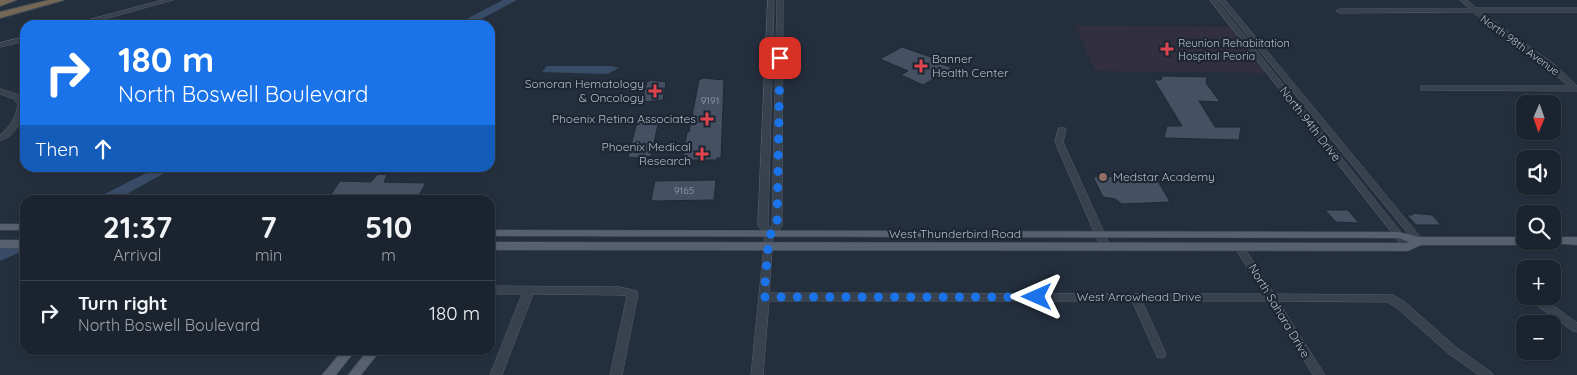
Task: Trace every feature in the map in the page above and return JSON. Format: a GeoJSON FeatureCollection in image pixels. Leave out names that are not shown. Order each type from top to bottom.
{"type":"FeatureCollection","features":[{"type":"Feature","properties":{"kind":"highway"},"geometry":{"type":"LineString","coordinates":[[0,2],[12,0]]}},
{"type":"Feature","properties":{"kind":"highway"},"geometry":{"type":"LineString","coordinates":[[0,6],[26,0]]}},
{"type":"Feature","properties":{"kind":"highway"},"geometry":{"type":"LineString","coordinates":[[0,15],[60,0]]}},
{"type":"Feature","properties":{"kind":"main road"},"geometry":{"type":"LineString","coordinates":[[3,227],[20,227]]}},
{"type":"Feature","properties":{"kind":"main road","name":"West Thunderbird Road"},"geometry":{"type":"LineString","coordinates":[[495,233],[769,236],[1399,235],[1419,241],[1516,241]]}},
{"type":"Feature","properties":{"kind":"main road"},"geometry":{"type":"LineString","coordinates":[[1240,248],[1239,245],[1242,242],[1280,241],[1299,236]]}},
{"type":"Feature","properties":{"kind":"main road","name":"West Thunderbird Road"},"geometry":{"type":"LineString","coordinates":[[495,246],[1240,248],[1408,247],[1419,241]]}},
{"type":"Feature","properties":{"kind":"main road"},"geometry":{"type":"LineString","coordinates":[[1561,241],[1577,241]]}},
{"type":"Feature","properties":{"kind":"main road"},"geometry":{"type":"LineString","coordinates":[[0,244],[20,244]]}},
{"type":"Feature","properties":{"kind":"main road"},"geometry":{"type":"LineString","coordinates":[[328,375],[346,355]]}},
{"type":"Feature","properties":{"kind":"main road"},"geometry":{"type":"LineString","coordinates":[[338,375],[347,363],[349,355]]}},
{"type":"Feature","properties":{"kind":"main road"},"geometry":{"type":"LineString","coordinates":[[354,375],[371,355]]}},
{"type":"Feature","properties":{"kind":"street"},"geometry":{"type":"LineString","coordinates":[[94,20],[170,0]]}},
{"type":"Feature","properties":{"kind":"street"},"geometry":{"type":"LineString","coordinates":[[757,375],[769,236],[763,225],[770,0]]}},
{"type":"Feature","properties":{"kind":"street"},"geometry":{"type":"LineString","coordinates":[[769,236],[777,226],[780,0]]}},
{"type":"Feature","properties":{"kind":"street","name":"North 98th Avenue"},"geometry":{"type":"LineString","coordinates":[[1463,0],[1552,67],[1576,89]]}},
{"type":"Feature","properties":{"kind":"street","name":"North 94th Drive"},"geometry":{"type":"LineString","coordinates":[[1218,1],[1260,60],[1408,247]]}},
{"type":"Feature","properties":{"kind":"street","name":"North 94th Drive"},"geometry":{"type":"LineString","coordinates":[[1218,1],[1271,60],[1419,241]]}},
{"type":"Feature","properties":{"kind":"street"},"geometry":{"type":"LineString","coordinates":[[1339,11],[1577,10]]}},
{"type":"Feature","properties":{"kind":"street"},"geometry":{"type":"LineString","coordinates":[[770,16],[780,16]]}},
{"type":"Feature","properties":{"kind":"street"},"geometry":{"type":"LineString","coordinates":[[0,45],[20,39]]}},
{"type":"Feature","properties":{"kind":"street"},"geometry":{"type":"LineString","coordinates":[[769,42],[780,42]]}},
{"type":"Feature","properties":{"kind":"street"},"geometry":{"type":"LineString","coordinates":[[1260,60],[1271,60]]}},
{"type":"Feature","properties":{"kind":"street"},"geometry":{"type":"LineString","coordinates":[[768,74],[779,74]]}},
{"type":"Feature","properties":{"kind":"street"},"geometry":{"type":"LineString","coordinates":[[1278,83],[1289,82]]}},
{"type":"Feature","properties":{"kind":"street"},"geometry":{"type":"LineString","coordinates":[[1424,88],[1576,89]]}},
{"type":"Feature","properties":{"kind":"street"},"geometry":{"type":"LineString","coordinates":[[0,91],[17,97],[20,101]]}},
{"type":"Feature","properties":{"kind":"street"},"geometry":{"type":"LineString","coordinates":[[767,109],[779,110]]}},
{"type":"Feature","properties":{"kind":"street"},"geometry":{"type":"LineString","coordinates":[[0,139],[15,127],[20,115]]}},
{"type":"Feature","properties":{"kind":"street"},"geometry":{"type":"LineString","coordinates":[[1062,130],[1059,142],[1106,248]]}},
{"type":"Feature","properties":{"kind":"street"},"geometry":{"type":"LineString","coordinates":[[1345,167],[1358,168]]}},
{"type":"Feature","properties":{"kind":"street"},"geometry":{"type":"LineString","coordinates":[[765,170],[778,171]]}},
{"type":"Feature","properties":{"kind":"street"},"geometry":{"type":"LineString","coordinates":[[1369,197],[1382,197]]}},
{"type":"Feature","properties":{"kind":"street","name":"North Sahara Drive"},"geometry":{"type":"LineString","coordinates":[[1240,248],[1319,375]]}},
{"type":"Feature","properties":{"kind":"street"},"geometry":{"type":"LineString","coordinates":[[495,290],[620,291],[634,294],[616,375]]}},
{"type":"Feature","properties":{"kind":"street"},"geometry":{"type":"LineString","coordinates":[[496,375],[529,290]]}},
{"type":"Feature","properties":{"kind":"street","name":"West Arrowhead Drive"},"geometry":{"type":"LineString","coordinates":[[764,297],[1388,298],[1401,304],[1453,351],[1486,375]]}},
{"type":"Feature","properties":{"kind":"street"},"geometry":{"type":"LineString","coordinates":[[1135,297],[1161,354]]}},
{"type":"Feature","properties":{"kind":"street"},"geometry":{"type":"LineString","coordinates":[[1544,305],[1577,328]]}},
{"type":"Feature","properties":{"kind":"shaded area","name":"Reunion Rehabiitation Hospital Peoria"},"geometry":{"type":"Polygon","coordinates":[[[1075,26],[1230,27],[1267,73],[1096,71],[1075,26]]]}},
{"type":"Feature","properties":{"kind":"water"},"geometry":{"type":"Polygon","coordinates":[[[547,66],[611,66],[619,68],[607,74],[542,72],[547,66]]]}},
{"type":"Feature","properties":{"kind":"building","name":"Banner Health Center"},"geometry":{"type":"Polygon","coordinates":[[[902,47],[942,61],[939,63],[952,68],[923,85],[901,75],[908,71],[880,59],[902,47]]]}},
{"type":"Feature","properties":{"kind":"building"},"geometry":{"type":"Polygon","coordinates":[[[1162,76],[1207,77],[1206,83],[1220,102],[1199,101],[1215,127],[1241,127],[1239,140],[1164,138],[1167,126],[1182,126],[1154,80],[1161,80],[1162,76]]]}},
{"type":"Feature","properties":{"kind":"building"},"geometry":{"type":"Polygon","coordinates":[[[703,78],[724,80],[721,158],[717,158],[717,160],[686,160],[687,158],[683,158],[687,132],[689,132],[699,80],[703,78]]]}},
{"type":"Feature","properties":{"kind":"building","name":"Sonoran Hematology & Oncology"},"geometry":{"type":"Polygon","coordinates":[[[651,80],[666,82],[663,100],[642,102],[647,82],[651,80]]]}},
{"type":"Feature","properties":{"kind":"building"},"geometry":{"type":"Polygon","coordinates":[[[638,118],[655,118],[655,120],[659,120],[651,156],[646,159],[628,157],[638,118]]]}},
{"type":"Feature","properties":{"kind":"building"},"geometry":{"type":"Polygon","coordinates":[[[378,174],[387,175],[384,182],[426,183],[419,195],[330,195],[340,181],[371,182],[378,174]]]}},
{"type":"Feature","properties":{"kind":"building"},"geometry":{"type":"Polygon","coordinates":[[[1095,176],[1156,178],[1170,202],[1122,204],[1115,199],[1103,197],[1094,179],[1095,176]]]}},
{"type":"Feature","properties":{"kind":"building"},"geometry":{"type":"Polygon","coordinates":[[[716,180],[714,200],[651,201],[655,181],[716,180]]]}},
{"type":"Feature","properties":{"kind":"building"},"geometry":{"type":"Polygon","coordinates":[[[1325,210],[1348,210],[1359,223],[1336,222],[1325,210]]]}},
{"type":"Feature","properties":{"kind":"building"},"geometry":{"type":"Polygon","coordinates":[[[1412,213],[1432,215],[1441,225],[1416,225],[1407,215],[1413,215],[1412,213]]]}},
{"type":"Feature","properties":{"kind":"waterway"},"geometry":{"type":"LineString","coordinates":[[471,20],[512,0]]}},
{"type":"Feature","properties":{"kind":"waterway"},"geometry":{"type":"LineString","coordinates":[[114,195],[158,172]]}},
{"type":"Feature","properties":{"kind":"waterway"},"geometry":{"type":"LineString","coordinates":[[0,256],[20,246]]}},
{"type":"Feature","properties":{"kind":"place","name":"Reunion Rehabiitation Hospital Peoria"},"geometry":{"type":"Point","coordinates":[1167,49]}},
{"type":"Feature","properties":{"kind":"place","name":"Banner Health Center"},"geometry":{"type":"Point","coordinates":[921,66]}},
{"type":"Feature","properties":{"kind":"place","name":"Sonoran Hematology & Oncology"},"geometry":{"type":"Point","coordinates":[655,91]}},
{"type":"Feature","properties":{"kind":"place","name":"Phoenix Retina Associates"},"geometry":{"type":"Point","coordinates":[707,119]}},
{"type":"Feature","properties":{"kind":"place","name":"Phoenix Medical Research"},"geometry":{"type":"Point","coordinates":[702,154]}},
{"type":"Feature","properties":{"kind":"place","name":"Medstar Academy"},"geometry":{"type":"Point","coordinates":[1103,177]}},
{"type":"Feature","properties":{"kind":"route"},"geometry":{"type":"LineString","coordinates":[[780,58],[777,226],[769,236],[764,297],[1037,297]]}}]}
